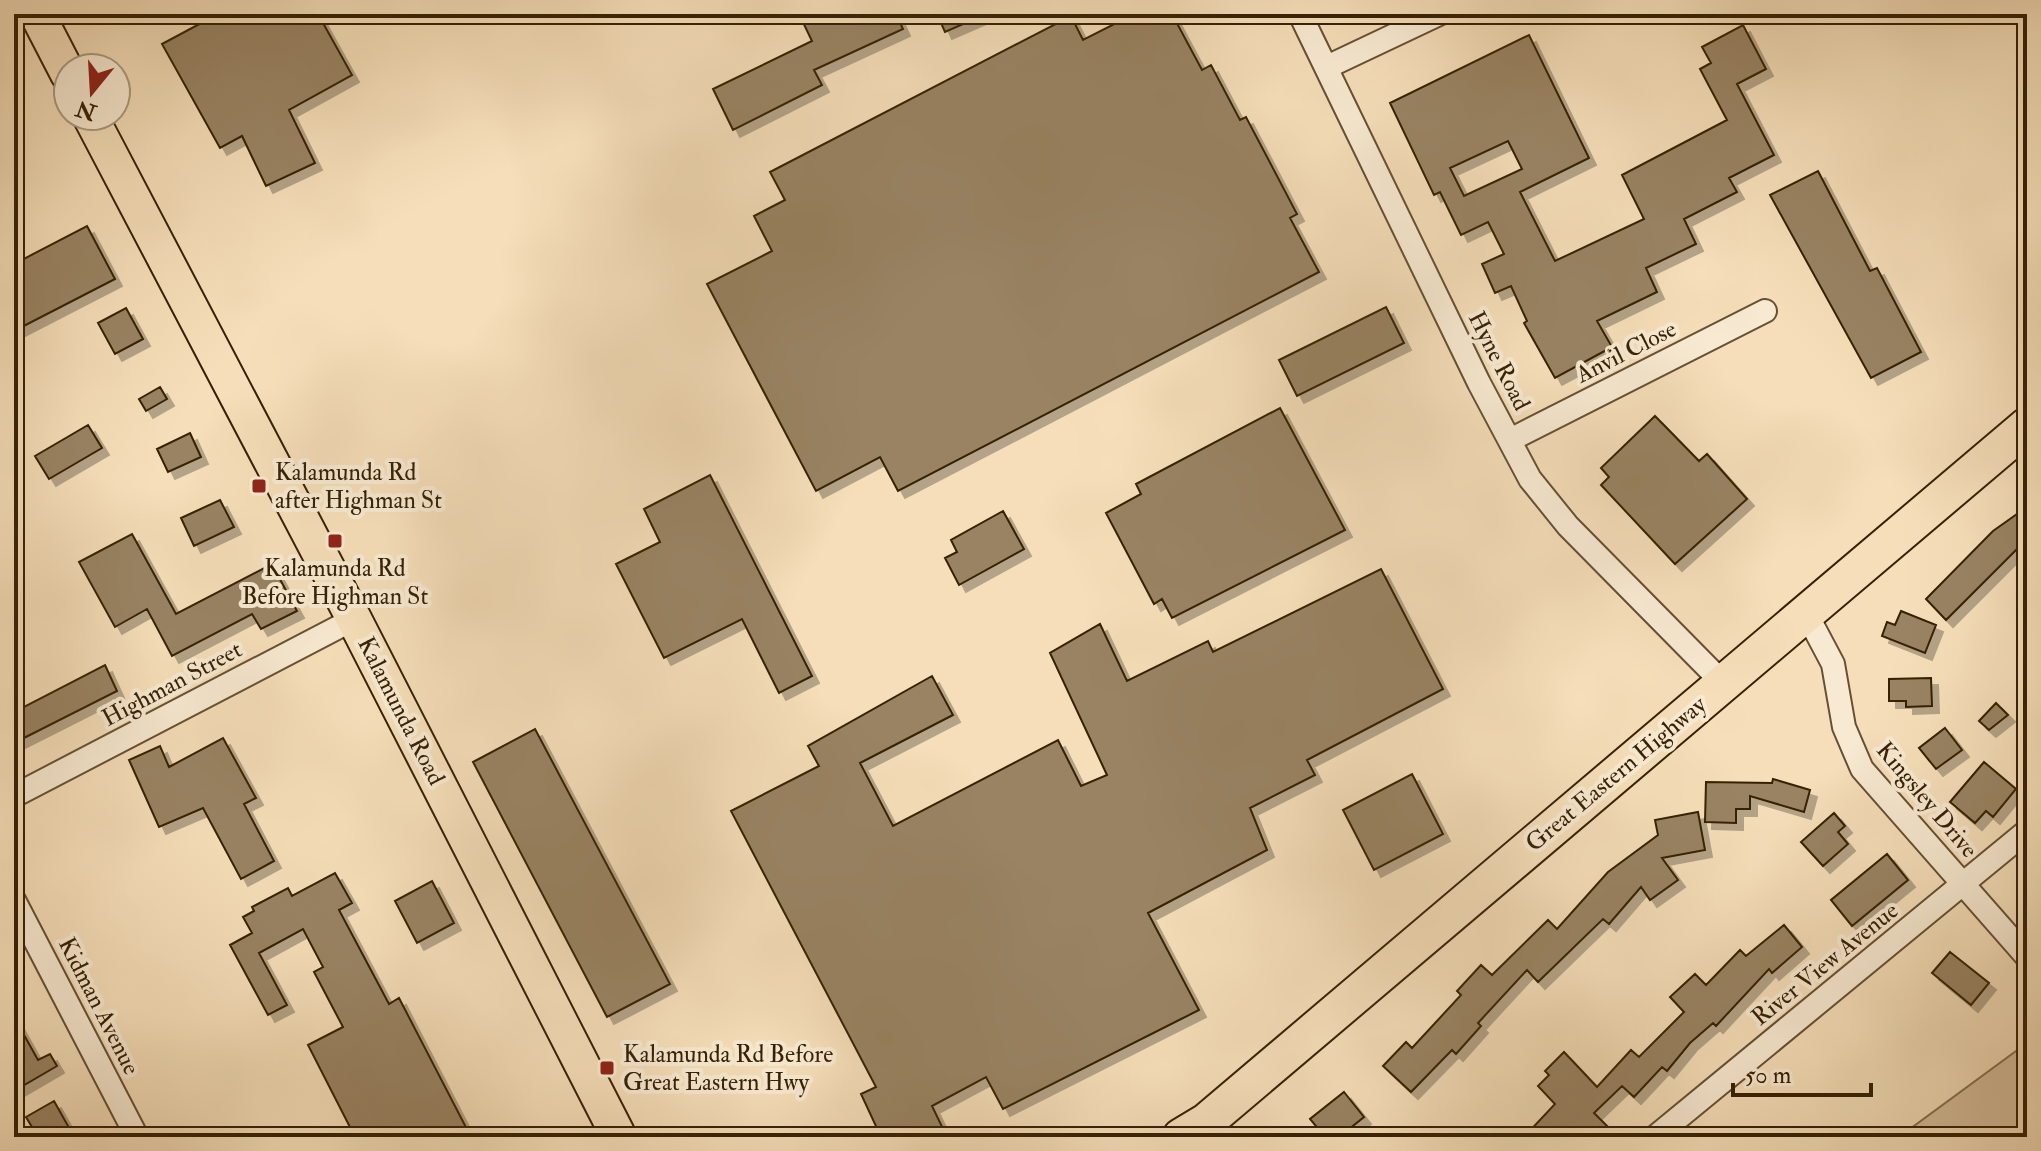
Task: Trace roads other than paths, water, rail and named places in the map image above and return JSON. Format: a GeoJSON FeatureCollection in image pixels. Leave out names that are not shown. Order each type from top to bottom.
{"type":"FeatureCollection","features":[{"type":"Feature","properties":{"kind":"highway","name":"Great Eastern Highway"},"geometry":{"type":"LineString","coordinates":[[1193,1132],[2027,426]]}},
{"type":"Feature","properties":{"kind":"main road"},"geometry":{"type":"LineString","coordinates":[[37,14],[57,52]]}},
{"type":"Feature","properties":{"kind":"main road","name":"Kalamunda Road"},"geometry":{"type":"LineString","coordinates":[[98,132],[354,619],[619,1137]]}},
{"type":"Feature","properties":{"kind":"street","name":"Hyne Road"},"geometry":{"type":"LineString","coordinates":[[1300,14],[1479,383],[1530,479],[1568,526],[1723,683]]}},
{"type":"Feature","properties":{"kind":"street"},"geometry":{"type":"LineString","coordinates":[[1327,67],[1439,14]]}},
{"type":"Feature","properties":{"kind":"street","name":"Anvil Close"},"geometry":{"type":"LineString","coordinates":[[1510,440],[1765,311]]}},
{"type":"Feature","properties":{"kind":"street","name":"Kingsley Drive"},"geometry":{"type":"LineString","coordinates":[[1806,613],[1833,664],[1844,727],[1862,769],[2027,957]]}},
{"type":"Feature","properties":{"kind":"street","name":"Highman Street"},"geometry":{"type":"LineString","coordinates":[[14,796],[354,619]]}},
{"type":"Feature","properties":{"kind":"street","name":"River View Avenue"},"geometry":{"type":"LineString","coordinates":[[1655,1137],[2027,831]]}},
{"type":"Feature","properties":{"kind":"street","name":"Kidman Avenue"},"geometry":{"type":"LineString","coordinates":[[14,900],[137,1137]]}},
{"type":"Feature","properties":{"kind":"place","name":"Kalamunda Rd after Highman St"},"geometry":{"type":"Point","coordinates":[259,486]}},
{"type":"Feature","properties":{"kind":"place","name":"Kalamunda Rd Before Highman St"},"geometry":{"type":"Point","coordinates":[335,541]}},
{"type":"Feature","properties":{"kind":"place","name":"Kalamunda Rd Before Great Eastern Hwy"},"geometry":{"type":"Point","coordinates":[607,1068]}}]}
